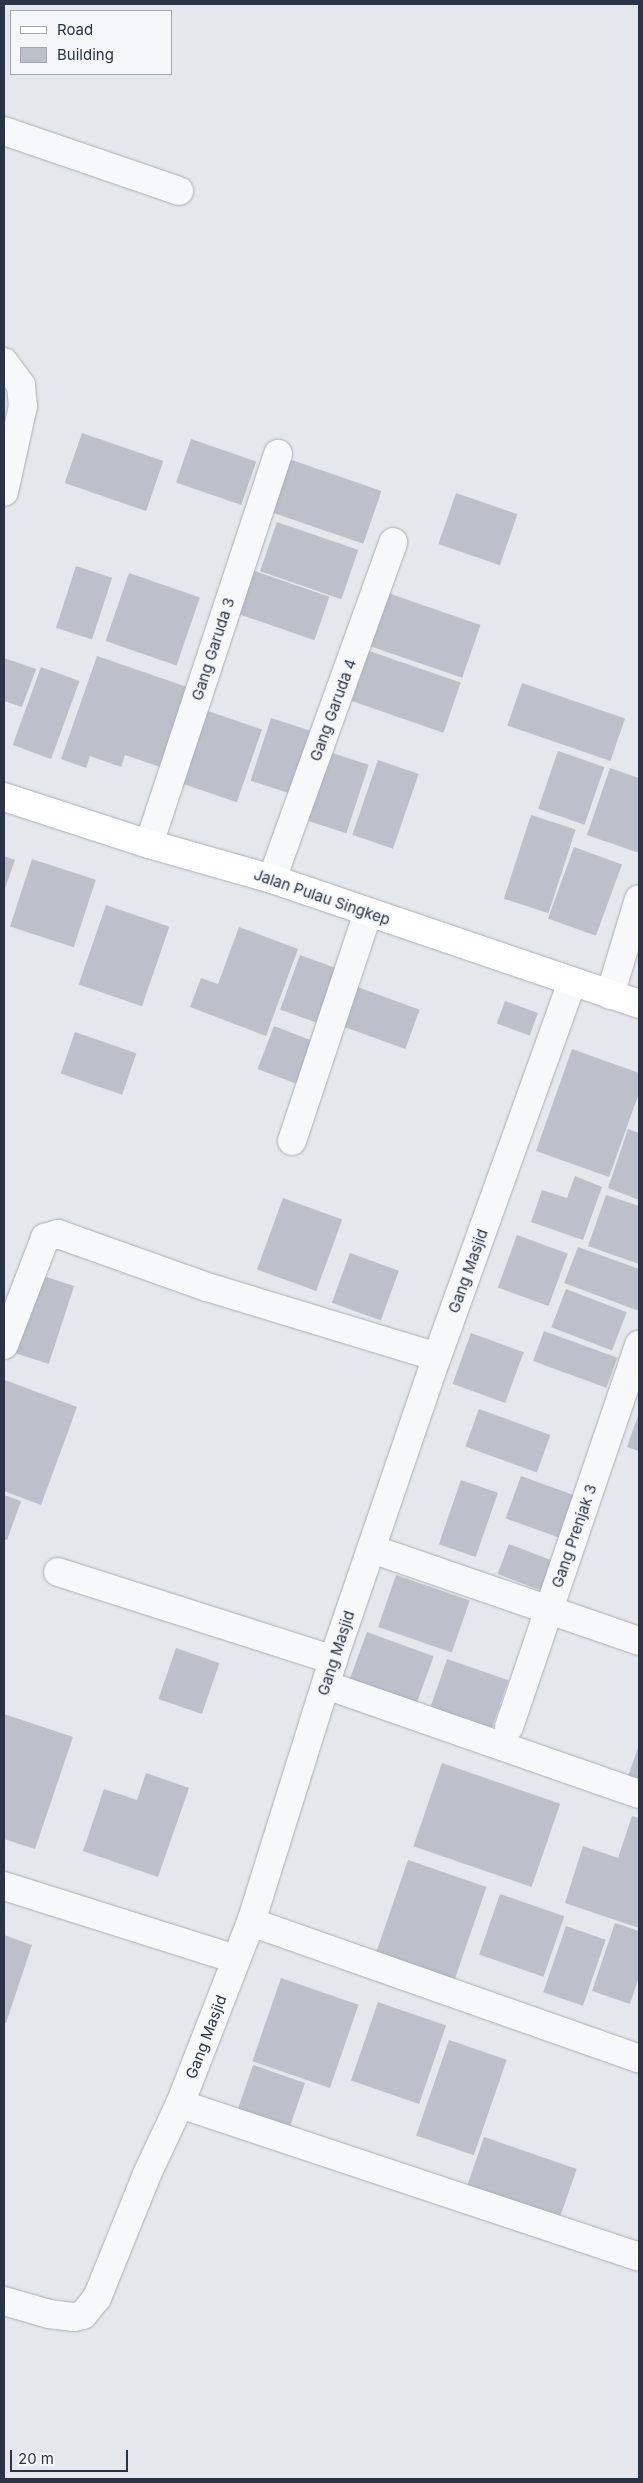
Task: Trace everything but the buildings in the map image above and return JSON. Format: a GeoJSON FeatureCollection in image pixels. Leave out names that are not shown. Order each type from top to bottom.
{"type":"FeatureCollection","features":[{"type":"Feature","properties":{"kind":"street"},"geometry":{"type":"LineString","coordinates":[[4,131],[179,191]]}},
{"type":"Feature","properties":{"kind":"street"},"geometry":{"type":"LineString","coordinates":[[4,362],[21,385],[23,406],[4,492]]}},
{"type":"Feature","properties":{"kind":"street","name":"Gang Garuda 3"},"geometry":{"type":"LineString","coordinates":[[149,844],[278,454]]}},
{"type":"Feature","properties":{"kind":"street","name":"Gang Garuda 4"},"geometry":{"type":"LineString","coordinates":[[272,879],[393,542]]}},
{"type":"Feature","properties":{"kind":"street","name":"Jalan Pulau Singkep"},"geometry":{"type":"LineString","coordinates":[[4,797],[149,844],[272,879],[572,984],[639,1004]]}},
{"type":"Feature","properties":{"kind":"street"},"geometry":{"type":"LineString","coordinates":[[610,995],[639,899]]}},
{"type":"Feature","properties":{"kind":"street"},"geometry":{"type":"LineString","coordinates":[[292,1141],[368,912]]}},
{"type":"Feature","properties":{"kind":"street","name":"Gang Masjid"},"geometry":{"type":"LineString","coordinates":[[4,2301],[62,2317],[83,2315],[97,2298],[147,2174],[180,2104],[251,1922],[329,1672],[437,1357],[572,984]]}},
{"type":"Feature","properties":{"kind":"street"},"geometry":{"type":"LineString","coordinates":[[4,1345],[45,1238],[58,1234],[207,1286],[437,1357]]}},
{"type":"Feature","properties":{"kind":"street","name":"Gang Prenjak 3"},"geometry":{"type":"LineString","coordinates":[[509,1727],[639,1346]]}},
{"type":"Feature","properties":{"kind":"street"},"geometry":{"type":"LineString","coordinates":[[372,1549],[639,1641]]}},
{"type":"Feature","properties":{"kind":"street"},"geometry":{"type":"LineString","coordinates":[[58,1572],[329,1672],[639,1794]]}},
{"type":"Feature","properties":{"kind":"street"},"geometry":{"type":"LineString","coordinates":[[4,1886],[236,1959]]}},
{"type":"Feature","properties":{"kind":"street"},"geometry":{"type":"LineString","coordinates":[[251,1922],[639,2059]]}},
{"type":"Feature","properties":{"kind":"street"},"geometry":{"type":"LineString","coordinates":[[180,2104],[639,2258]]}}]}
